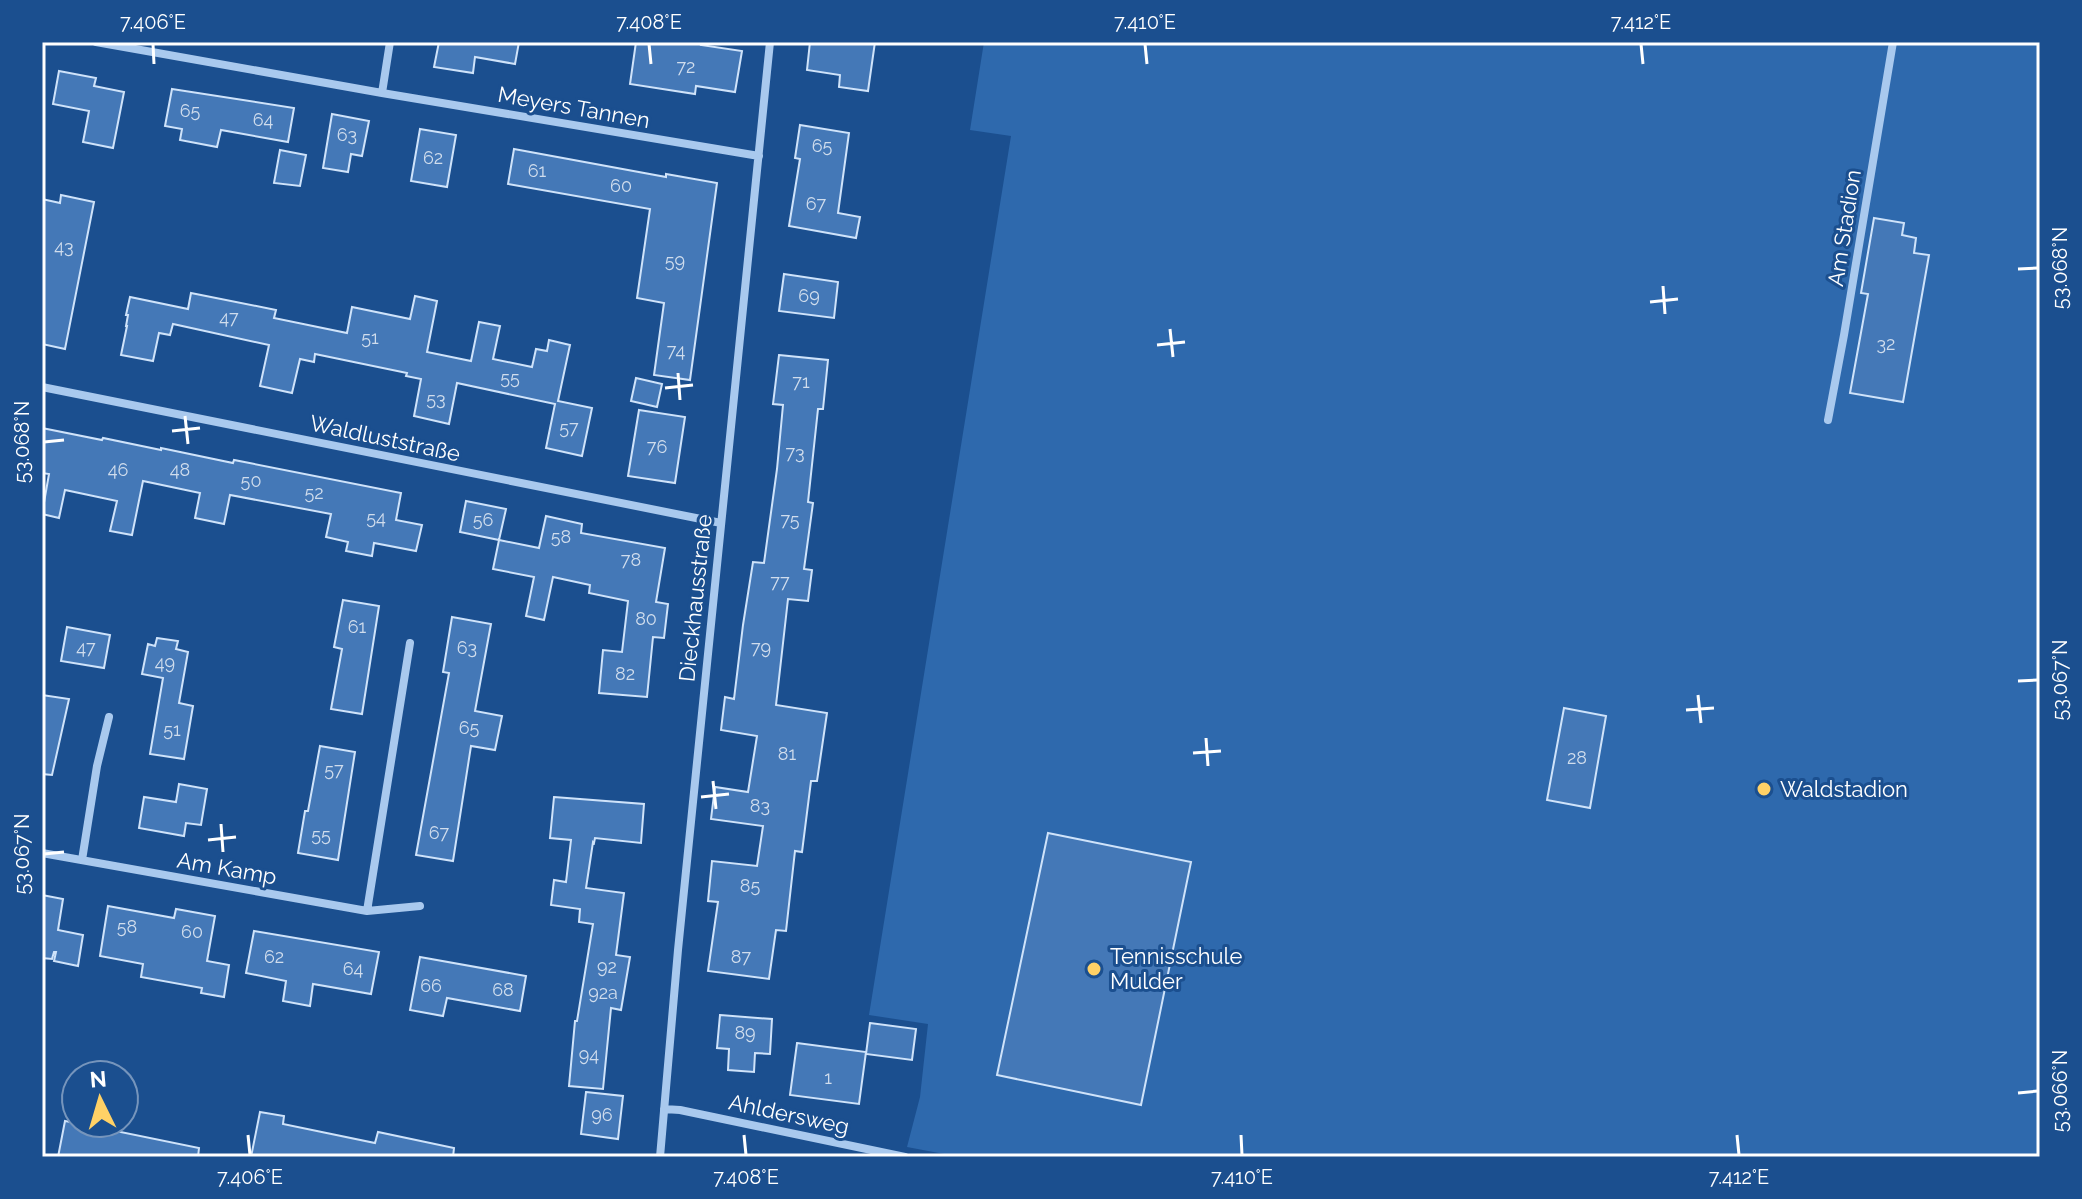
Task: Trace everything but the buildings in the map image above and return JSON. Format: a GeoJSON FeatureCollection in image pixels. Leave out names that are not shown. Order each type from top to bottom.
{"type":"FeatureCollection","features":[{"type":"Feature","properties":{"kind":"street","name":"Meyers Tannen"},"geometry":{"type":"LineString","coordinates":[[96,42],[759,156]]}},
{"type":"Feature","properties":{"kind":"street"},"geometry":{"type":"LineString","coordinates":[[382,93],[390,42]]}},
{"type":"Feature","properties":{"kind":"street","name":"Dieckhausstraße"},"geometry":{"type":"LineString","coordinates":[[660,1157],[679,935],[770,42]]}},
{"type":"Feature","properties":{"kind":"street","name":"Am Stadion"},"geometry":{"type":"LineString","coordinates":[[1828,420],[1893,42]]}},
{"type":"Feature","properties":{"kind":"street","name":"Waldluststraße"},"geometry":{"type":"LineString","coordinates":[[42,387],[721,523]]}},
{"type":"Feature","properties":{"kind":"street"},"geometry":{"type":"LineString","coordinates":[[367,911],[410,643]]}},
{"type":"Feature","properties":{"kind":"street"},"geometry":{"type":"LineString","coordinates":[[82,860],[97,766],[109,717]]}},
{"type":"Feature","properties":{"kind":"street","name":"Am Kamp"},"geometry":{"type":"LineString","coordinates":[[42,853],[367,911],[420,906]]}},
{"type":"Feature","properties":{"kind":"street","name":"Ahldersweg"},"geometry":{"type":"LineString","coordinates":[[664,1109],[905,1157]]}},
{"type":"Feature","properties":{"kind":"shaded area"},"geometry":{"type":"Polygon","coordinates":[[[984,42],[2040,42],[2040,1157],[960,1157],[907,1147],[920,1097],[928,1024],[869,1015],[1011,136],[970,130],[984,42]]]}},
{"type":"Feature","properties":{"kind":"place","name":"Waldstadion"},"geometry":{"type":"Point","coordinates":[1764,789]}},
{"type":"Feature","properties":{"kind":"place","name":"Tennisschule Mulder"},"geometry":{"type":"Point","coordinates":[1094,969]}}]}
